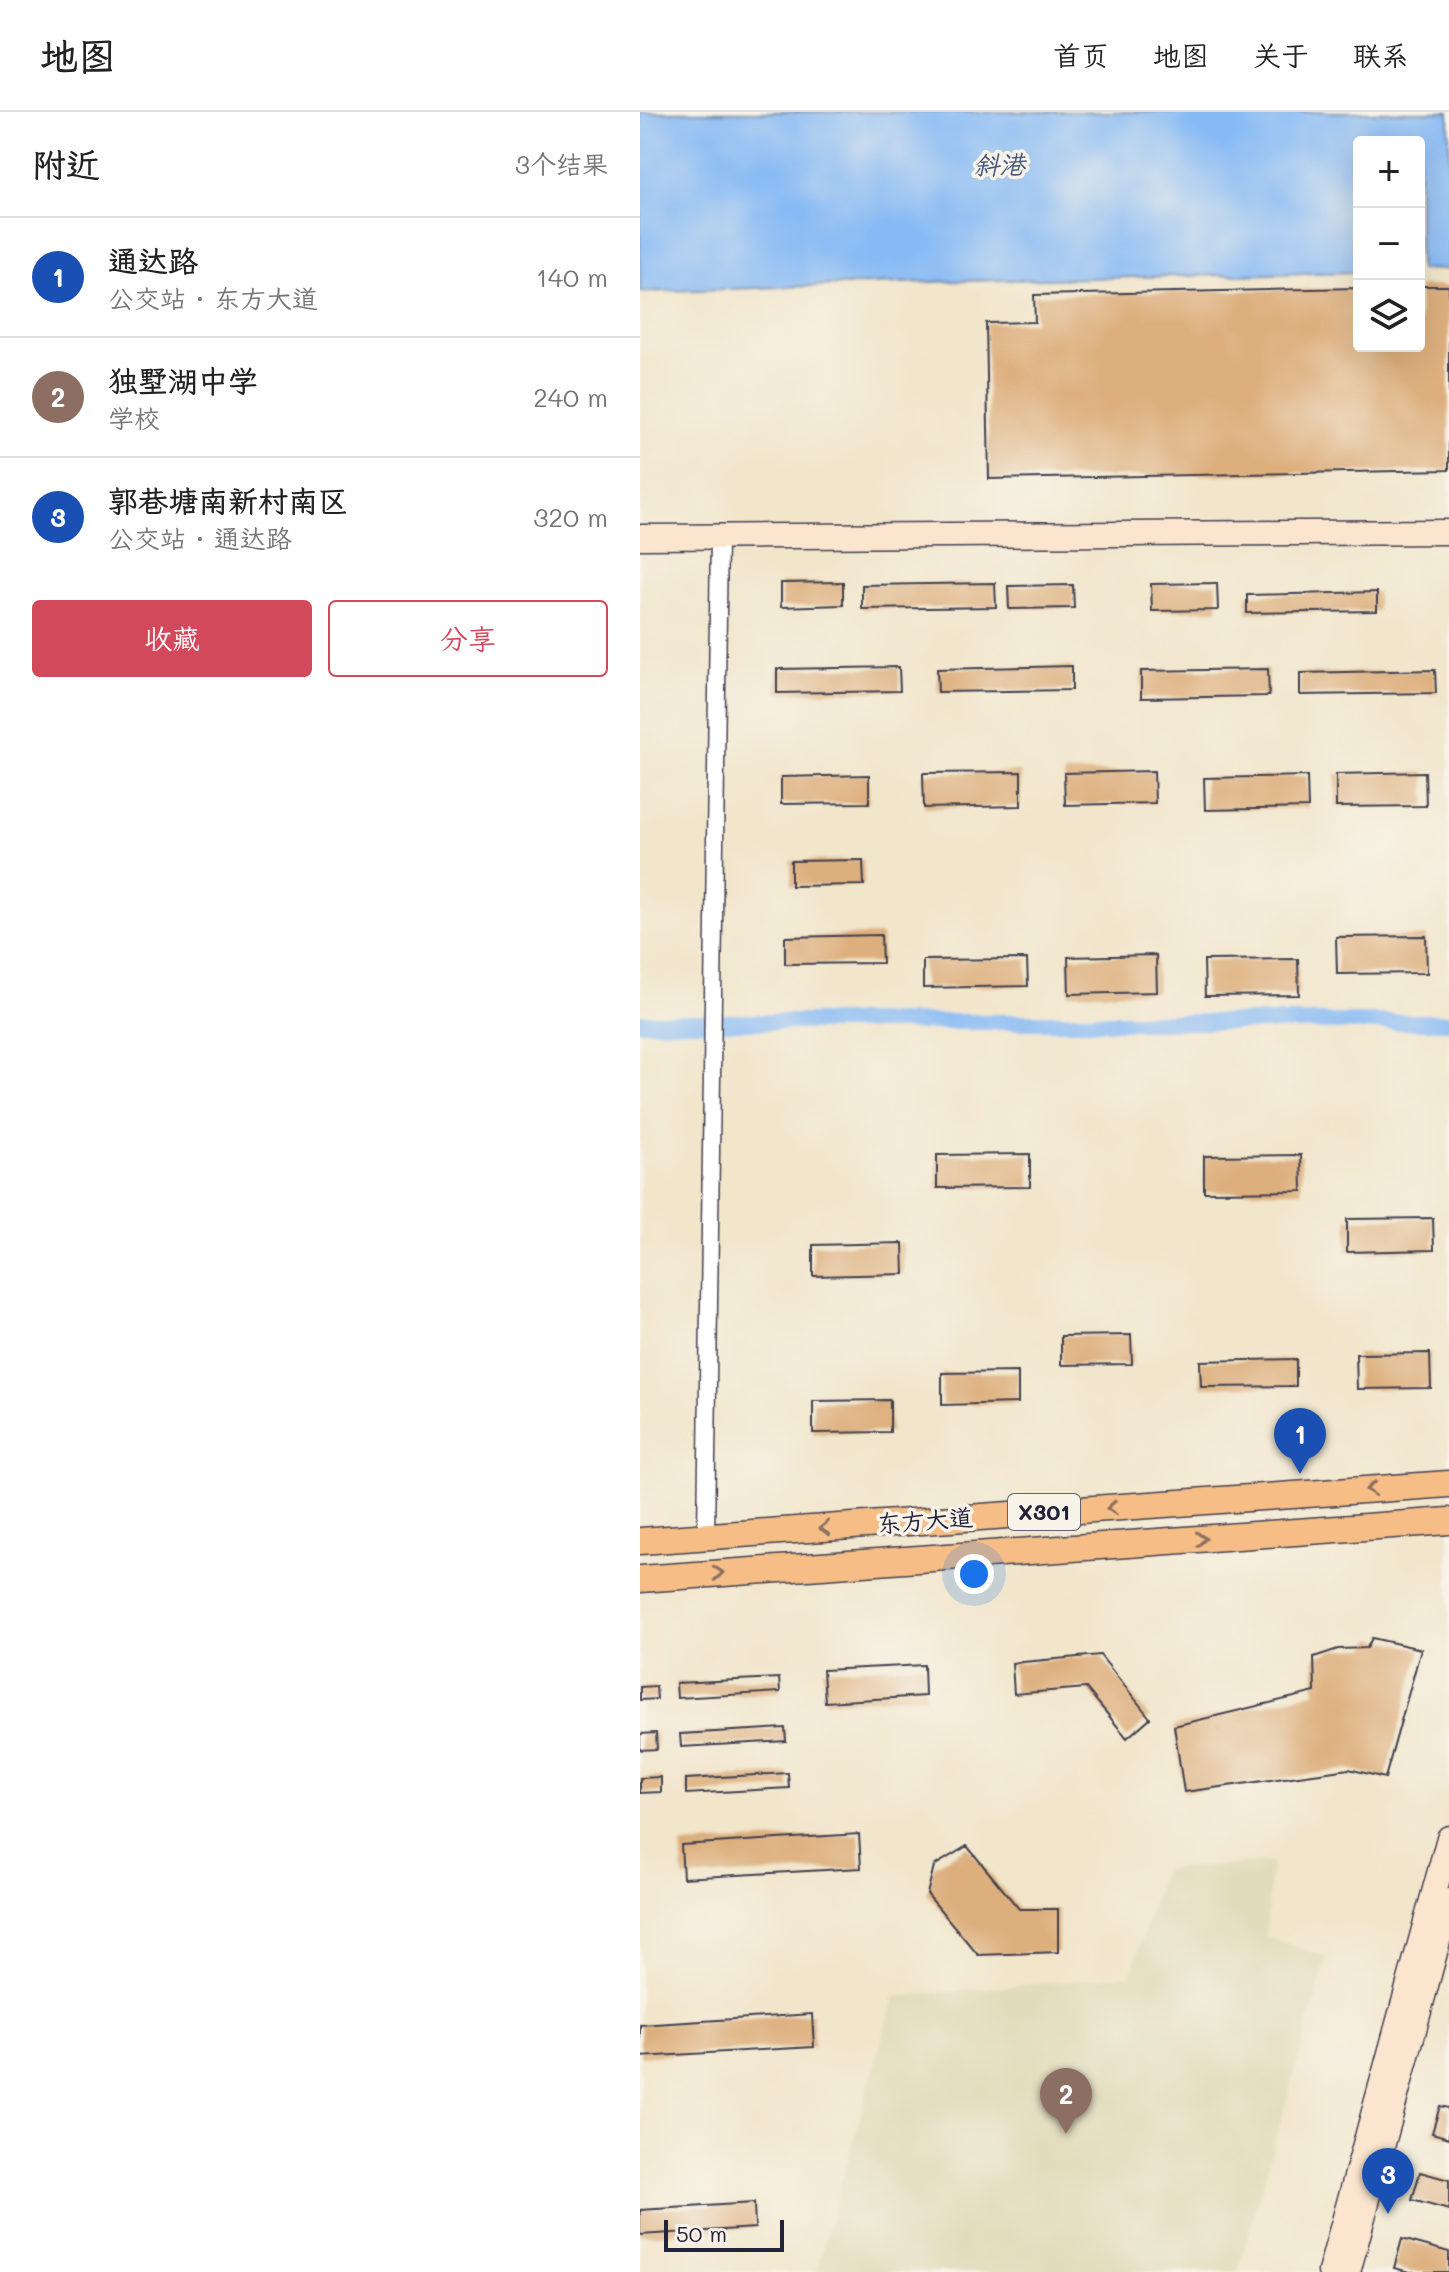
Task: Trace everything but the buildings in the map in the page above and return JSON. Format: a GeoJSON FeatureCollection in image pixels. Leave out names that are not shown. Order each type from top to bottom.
{"type":"FeatureCollection","features":[{"type":"Feature","properties":{"kind":"main road"},"geometry":{"type":"LineString","coordinates":[[640,537],[1449,532]]}},
{"type":"Feature","properties":{"kind":"main road","name":"东方大道"},"geometry":{"type":"LineString","coordinates":[[640,1541],[1449,1484]]}},
{"type":"Feature","properties":{"kind":"main road","name":"东方大道"},"geometry":{"type":"LineString","coordinates":[[640,1579],[1449,1521]]}},
{"type":"Feature","properties":{"kind":"main road"},"geometry":{"type":"LineString","coordinates":[[1330,2272],[1449,1838]]}},
{"type":"Feature","properties":{"kind":"main road"},"geometry":{"type":"LineString","coordinates":[[1348,2272],[1449,1901]]}},
{"type":"Feature","properties":{"kind":"street"},"geometry":{"type":"LineString","coordinates":[[706,1536],[719,537]]}},
{"type":"Feature","properties":{"kind":"shaded area"},"geometry":{"type":"Polygon","coordinates":[[[1272,1862],[1265,1936],[1327,1957],[1238,2272],[816,2272],[894,1997],[1131,1975],[1163,1869],[1272,1862]]]}},
{"type":"Feature","properties":{"kind":"water","name":"斜港"},"geometry":{"type":"Polygon","coordinates":[[[640,112],[1449,112],[1449,269],[1425,270],[1425,136],[1353,136],[1353,272],[640,292],[640,112]]]}},
{"type":"Feature","properties":{"kind":"waterway"},"geometry":{"type":"LineString","coordinates":[[640,1022],[1449,1022]]}},
{"type":"Feature","properties":{"kind":"place","name":"通达路"},"geometry":{"type":"Point","coordinates":[1300,1474]}},
{"type":"Feature","properties":{"kind":"place","name":"独墅湖中学"},"geometry":{"type":"Point","coordinates":[1066,2134]}},
{"type":"Feature","properties":{"kind":"place","name":"郭巷塘南新村南区"},"geometry":{"type":"Point","coordinates":[1388,2214]}}]}
